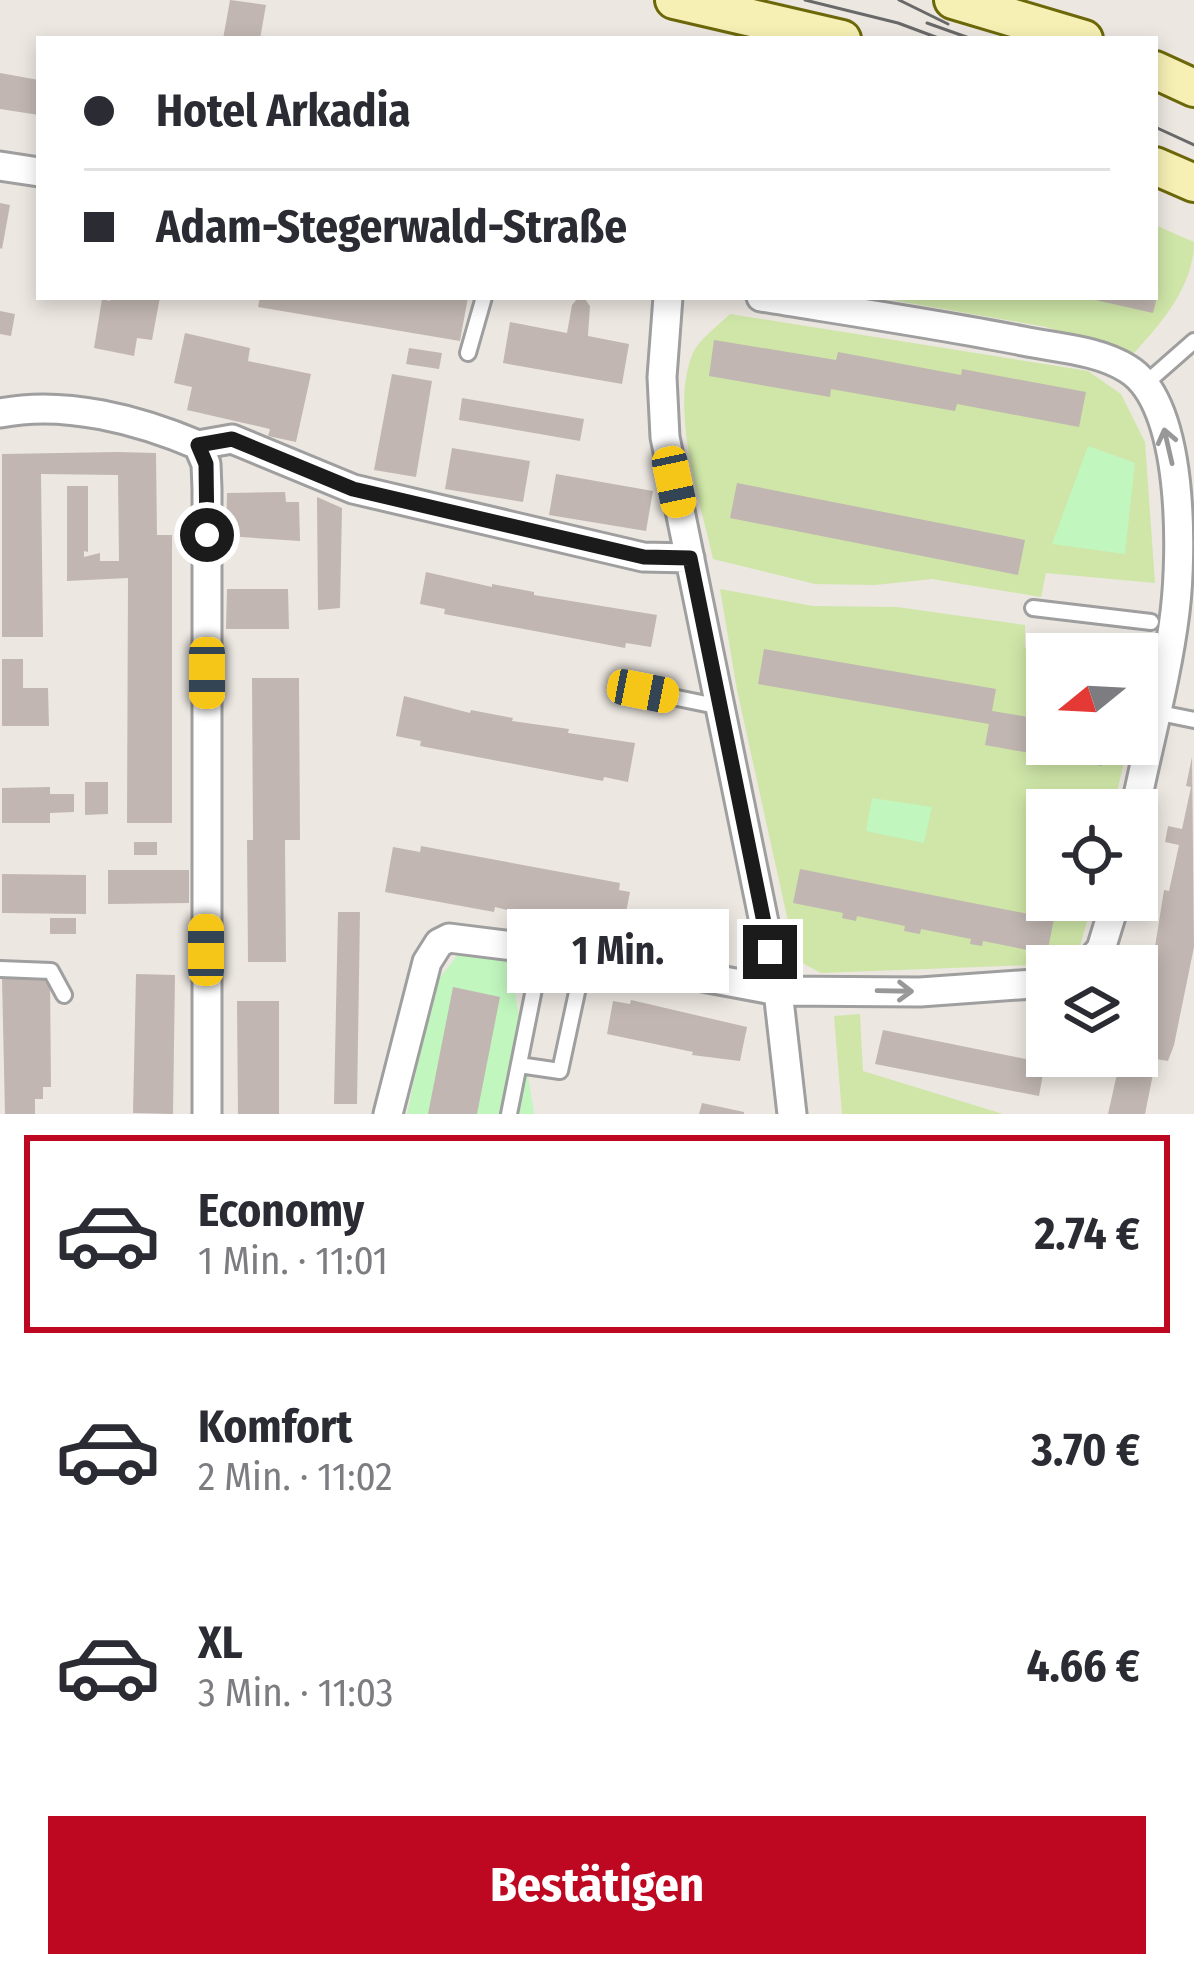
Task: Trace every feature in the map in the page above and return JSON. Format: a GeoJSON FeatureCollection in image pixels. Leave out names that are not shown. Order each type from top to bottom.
{"type":"FeatureCollection","features":[{"type":"Feature","properties":{"kind":"main road"},"geometry":{"type":"LineString","coordinates":[[674,0],[829,36]]}},
{"type":"Feature","properties":{"kind":"main road"},"geometry":{"type":"LineString","coordinates":[[953,0],[1074,36]]}},
{"type":"Feature","properties":{"kind":"main road"},"geometry":{"type":"LineString","coordinates":[[1007,0],[1077,36]]}},
{"type":"Feature","properties":{"kind":"main road"},"geometry":{"type":"LineString","coordinates":[[1158,71],[1194,88]]}},
{"type":"Feature","properties":{"kind":"main road"},"geometry":{"type":"LineString","coordinates":[[1158,167],[1194,183]]}},
{"type":"Feature","properties":{"kind":"street"},"geometry":{"type":"LineString","coordinates":[[0,166],[36,172]]}},
{"type":"Feature","properties":{"kind":"street"},"geometry":{"type":"LineString","coordinates":[[668,300],[661,407],[778,991],[791,1114]]}},
{"type":"Feature","properties":{"kind":"street"},"geometry":{"type":"LineString","coordinates":[[781,300],[929,322],[1104,357],[1132,371],[1145,384],[1158,408],[1171,454],[1179,574],[1158,695]]}},
{"type":"Feature","properties":{"kind":"street"},"geometry":{"type":"LineString","coordinates":[[0,413],[91,412],[198,445],[232,439],[353,489],[644,557],[690,558]]}},
{"type":"Feature","properties":{"kind":"street"},"geometry":{"type":"LineString","coordinates":[[198,445],[206,464],[207,489],[207,1114]]}},
{"type":"Feature","properties":{"kind":"street"},"geometry":{"type":"LineString","coordinates":[[388,1114],[430,952],[439,943],[462,937],[778,991],[920,992],[1026,984]]}},
{"type":"Feature","properties":{"kind":"lane"},"geometry":{"type":"LineString","coordinates":[[468,353],[483,300]]}},
{"type":"Feature","properties":{"kind":"lane"},"geometry":{"type":"LineString","coordinates":[[1145,384],[1194,340]]}},
{"type":"Feature","properties":{"kind":"lane"},"geometry":{"type":"LineString","coordinates":[[1034,608],[1151,622]]}},
{"type":"Feature","properties":{"kind":"lane"},"geometry":{"type":"LineString","coordinates":[[643,691],[721,707]]}},
{"type":"Feature","properties":{"kind":"lane"},"geometry":{"type":"LineString","coordinates":[[1158,713],[1194,720]]}},
{"type":"Feature","properties":{"kind":"lane"},"geometry":{"type":"LineString","coordinates":[[519,1065],[560,1071],[585,955]]}},
{"type":"Feature","properties":{"kind":"lane"},"geometry":{"type":"LineString","coordinates":[[0,969],[51,971],[64,995]]}},
{"type":"Feature","properties":{"kind":"lane"},"geometry":{"type":"LineString","coordinates":[[509,1114],[536,984]]}},
{"type":"Feature","properties":{"kind":"green space"},"geometry":{"type":"Polygon","coordinates":[[[1158,226],[1194,242],[1182,288],[1133,354],[1046,327],[892,300],[1158,300],[1158,226]]]}},
{"type":"Feature","properties":{"kind":"green space"},"geometry":{"type":"Polygon","coordinates":[[[730,314],[1088,371],[1121,394],[1145,442],[1155,583],[1046,573],[1041,597],[932,579],[815,584],[713,559],[689,457],[684,403],[695,349],[730,314]]]}},
{"type":"Feature","properties":{"kind":"green space"},"geometry":{"type":"Polygon","coordinates":[[[1088,446],[1135,463],[1125,554],[1052,544],[1088,446]]]}},
{"type":"Feature","properties":{"kind":"green space"},"geometry":{"type":"Polygon","coordinates":[[[720,589],[813,606],[897,607],[1025,625],[1026,765],[1123,765],[1118,789],[1026,789],[1026,921],[1087,921],[1080,945],[1026,945],[1026,965],[821,973],[804,964],[793,944],[737,690],[720,589]]]}},
{"type":"Feature","properties":{"kind":"green space"},"geometry":{"type":"Polygon","coordinates":[[[872,798],[932,807],[924,843],[866,831],[872,798]]]}},
{"type":"Feature","properties":{"kind":"green space"},"geometry":{"type":"Polygon","coordinates":[[[461,951],[510,960],[534,1114],[407,1114],[434,985],[461,951]]]}},
{"type":"Feature","properties":{"kind":"green space"},"geometry":{"type":"Polygon","coordinates":[[[860,1014],[863,1071],[1003,1114],[842,1114],[834,1016],[860,1014]]]}},
{"type":"Feature","properties":{"kind":"building"},"geometry":{"type":"Polygon","coordinates":[[[230,0],[266,5],[261,36],[224,36],[230,0]]]}},
{"type":"Feature","properties":{"kind":"building"},"geometry":{"type":"Polygon","coordinates":[[[0,73],[36,79],[36,115],[0,109],[0,73]]]}},
{"type":"Feature","properties":{"kind":"building"},"geometry":{"type":"Polygon","coordinates":[[[0,203],[10,205],[2,249],[0,248],[0,203]]]}},
{"type":"Feature","properties":{"kind":"building"},"geometry":{"type":"Polygon","coordinates":[[[102,300],[159,300],[152,340],[137,338],[134,356],[94,348],[102,300]]]}},
{"type":"Feature","properties":{"kind":"building"},"geometry":{"type":"Polygon","coordinates":[[[259,300],[467,300],[460,341],[258,307],[259,300]]]}},
{"type":"Feature","properties":{"kind":"building"},"geometry":{"type":"Polygon","coordinates":[[[586,300],[590,306],[588,336],[629,344],[622,384],[503,363],[510,322],[567,333],[572,305],[586,300]]]}},
{"type":"Feature","properties":{"kind":"building"},"geometry":{"type":"Polygon","coordinates":[[[1095,300],[1156,300],[1153,313],[1095,300]]]}},
{"type":"Feature","properties":{"kind":"building"},"geometry":{"type":"Polygon","coordinates":[[[0,311],[15,314],[11,336],[0,334],[0,311]]]}},
{"type":"Feature","properties":{"kind":"building"},"geometry":{"type":"Polygon","coordinates":[[[185,333],[250,348],[248,361],[311,374],[296,442],[268,436],[270,429],[187,410],[192,387],[174,383],[185,333]]]}},
{"type":"Feature","properties":{"kind":"building"},"geometry":{"type":"Polygon","coordinates":[[[714,340],[836,360],[838,352],[961,375],[962,369],[1086,392],[1079,427],[957,404],[955,411],[831,389],[830,397],[709,376],[714,340]]]}},
{"type":"Feature","properties":{"kind":"building"},"geometry":{"type":"Polygon","coordinates":[[[409,348],[442,353],[439,369],[406,364],[409,348]]]}},
{"type":"Feature","properties":{"kind":"building"},"geometry":{"type":"Polygon","coordinates":[[[392,374],[432,381],[416,477],[374,470],[392,374]]]}},
{"type":"Feature","properties":{"kind":"building"},"geometry":{"type":"Polygon","coordinates":[[[462,398],[584,419],[580,441],[459,420],[462,398]]]}},
{"type":"Feature","properties":{"kind":"building"},"geometry":{"type":"Polygon","coordinates":[[[452,448],[530,461],[523,502],[445,489],[452,448]]]}},
{"type":"Feature","properties":{"kind":"building"},"geometry":{"type":"Polygon","coordinates":[[[156,453],[157,535],[172,535],[172,823],[127,823],[128,578],[67,581],[67,486],[88,486],[88,552],[84,551],[84,557],[100,553],[100,561],[119,561],[118,475],[41,474],[43,637],[2,637],[2,454],[156,453]]]}},
{"type":"Feature","properties":{"kind":"building"},"geometry":{"type":"Polygon","coordinates":[[[556,474],[653,491],[646,531],[549,515],[556,474]]]}},
{"type":"Feature","properties":{"kind":"building"},"geometry":{"type":"Polygon","coordinates":[[[737,483],[1025,540],[1018,575],[730,518],[737,483]]]}},
{"type":"Feature","properties":{"kind":"building"},"geometry":{"type":"Polygon","coordinates":[[[285,492],[286,502],[299,502],[300,541],[226,536],[227,493],[285,492]]]}},
{"type":"Feature","properties":{"kind":"building"},"geometry":{"type":"Polygon","coordinates":[[[317,497],[342,508],[340,608],[318,610],[317,497]]]}},
{"type":"Feature","properties":{"kind":"building"},"geometry":{"type":"Polygon","coordinates":[[[426,572],[657,615],[651,647],[626,643],[625,648],[444,614],[445,609],[420,604],[426,572]]]}},
{"type":"Feature","properties":{"kind":"building"},"geometry":{"type":"Polygon","coordinates":[[[227,589],[288,589],[289,629],[226,629],[227,589]]]}},
{"type":"Feature","properties":{"kind":"building"},"geometry":{"type":"Polygon","coordinates":[[[764,649],[996,689],[992,711],[1026,717],[1026,752],[985,745],[989,724],[758,684],[764,649]]]}},
{"type":"Feature","properties":{"kind":"building"},"geometry":{"type":"Polygon","coordinates":[[[2,659],[23,659],[23,688],[48,688],[49,726],[2,726],[2,659]]]}},
{"type":"Feature","properties":{"kind":"building"},"geometry":{"type":"Polygon","coordinates":[[[252,678],[299,678],[300,840],[285,840],[286,962],[248,962],[252,678]]]}},
{"type":"Feature","properties":{"kind":"building"},"geometry":{"type":"Polygon","coordinates":[[[404,696],[635,743],[628,782],[420,746],[421,741],[396,736],[404,696]]]}},
{"type":"Feature","properties":{"kind":"building"},"geometry":{"type":"Polygon","coordinates":[[[1192,757],[1194,947],[1168,1061],[1158,1059],[1155,945],[1164,890],[1169,891],[1179,845],[1165,842],[1168,826],[1182,829],[1191,787],[1186,786],[1192,757]]]}},
{"type":"Feature","properties":{"kind":"building"},"geometry":{"type":"Polygon","coordinates":[[[85,782],[108,782],[108,814],[85,815],[85,782]]]}},
{"type":"Feature","properties":{"kind":"building"},"geometry":{"type":"Polygon","coordinates":[[[50,787],[50,794],[74,794],[74,812],[50,813],[50,823],[2,823],[2,788],[50,787]]]}},
{"type":"Feature","properties":{"kind":"building"},"geometry":{"type":"Polygon","coordinates":[[[134,842],[157,842],[157,855],[134,855],[134,842]]]}},
{"type":"Feature","properties":{"kind":"building"},"geometry":{"type":"Polygon","coordinates":[[[421,846],[620,883],[619,890],[630,892],[622,933],[495,907],[494,912],[385,892],[393,847],[420,852],[421,846]]]}},
{"type":"Feature","properties":{"kind":"building"},"geometry":{"type":"Polygon","coordinates":[[[800,869],[1026,913],[1026,921],[1054,921],[1049,945],[1026,945],[1026,950],[983,941],[982,946],[970,944],[971,939],[921,929],[920,934],[904,931],[905,926],[857,916],[856,921],[842,918],[843,913],[793,903],[800,869]]]}},
{"type":"Feature","properties":{"kind":"building"},"geometry":{"type":"Polygon","coordinates":[[[108,870],[189,870],[189,903],[108,904],[108,870]]]}},
{"type":"Feature","properties":{"kind":"building"},"geometry":{"type":"Polygon","coordinates":[[[2,874],[86,875],[86,914],[2,913],[2,874]]]}},
{"type":"Feature","properties":{"kind":"building"},"geometry":{"type":"Polygon","coordinates":[[[338,912],[360,912],[357,1104],[334,1104],[338,912]]]}},
{"type":"Feature","properties":{"kind":"building"},"geometry":{"type":"Polygon","coordinates":[[[50,918],[76,918],[76,934],[50,934],[50,918]]]}},
{"type":"Feature","properties":{"kind":"building"},"geometry":{"type":"Polygon","coordinates":[[[136,974],[175,975],[173,1114],[133,1113],[136,974]]]}},
{"type":"Feature","properties":{"kind":"building"},"geometry":{"type":"Polygon","coordinates":[[[2,978],[50,978],[51,1087],[43,1087],[43,1099],[35,1099],[35,1114],[5,1114],[2,978]]]}},
{"type":"Feature","properties":{"kind":"building"},"geometry":{"type":"Polygon","coordinates":[[[453,987],[500,997],[477,1114],[428,1114],[453,987]]]}},
{"type":"Feature","properties":{"kind":"building"},"geometry":{"type":"Polygon","coordinates":[[[631,1000],[747,1027],[740,1061],[692,1055],[607,1034],[613,1001],[630,1004],[631,1000]]]}},
{"type":"Feature","properties":{"kind":"building"},"geometry":{"type":"Polygon","coordinates":[[[237,1001],[279,1001],[279,1114],[238,1114],[237,1001]]]}},
{"type":"Feature","properties":{"kind":"building"},"geometry":{"type":"Polygon","coordinates":[[[883,1030],[1026,1059],[1026,1077],[1042,1077],[1039,1096],[875,1064],[883,1030]]]}},
{"type":"Feature","properties":{"kind":"building"},"geometry":{"type":"Polygon","coordinates":[[[1116,1077],[1152,1077],[1145,1114],[1108,1114],[1116,1077]]]}},
{"type":"Feature","properties":{"kind":"building"},"geometry":{"type":"Polygon","coordinates":[[[702,1103],[744,1112],[744,1114],[699,1114],[702,1103]]]}},
{"type":"Feature","properties":{"kind":"tram line"},"geometry":{"type":"LineString","coordinates":[[805,0],[933,36]]}},
{"type":"Feature","properties":{"kind":"tram line"},"geometry":{"type":"LineString","coordinates":[[899,0],[948,24]]}},
{"type":"Feature","properties":{"kind":"tram line"},"geometry":{"type":"LineString","coordinates":[[927,23],[964,36]]}},
{"type":"Feature","properties":{"kind":"tram line"},"geometry":{"type":"LineString","coordinates":[[1158,128],[1194,145]]}},
{"type":"Feature","properties":{"kind":"route"},"geometry":{"type":"LineString","coordinates":[[207,535],[206,464],[198,445],[232,439],[353,489],[644,557],[690,558],[770,952]]}}]}
